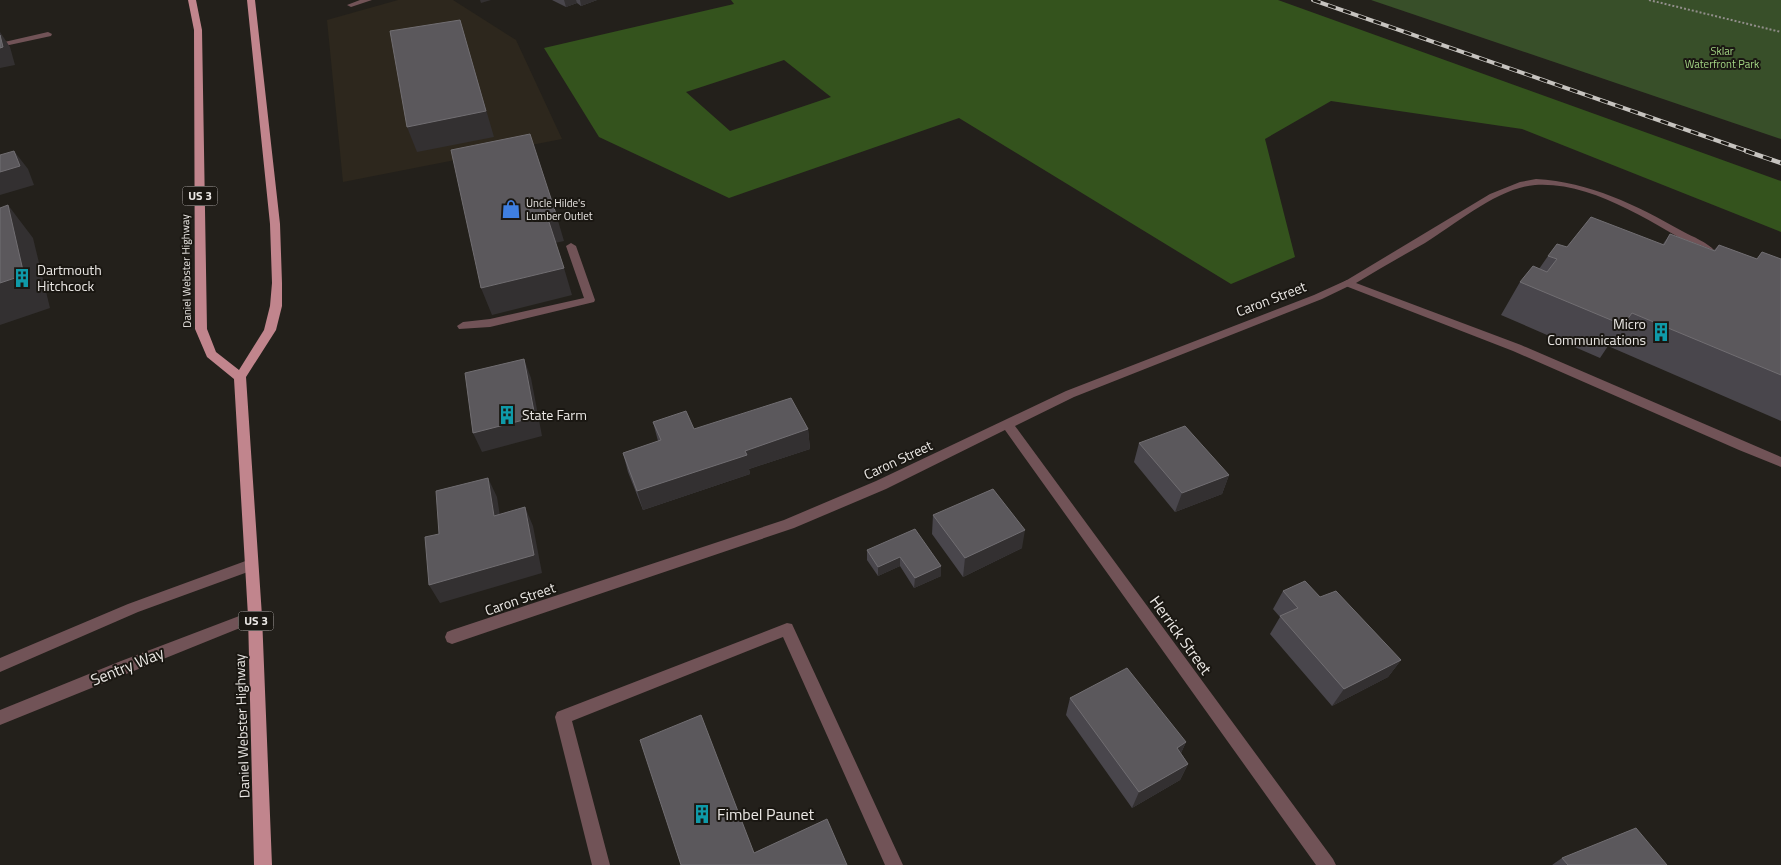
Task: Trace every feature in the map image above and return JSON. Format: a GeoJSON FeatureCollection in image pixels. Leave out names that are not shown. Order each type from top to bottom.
{"type":"FeatureCollection","features":[{"type":"Feature","properties":{"kind":"main road","name":"Daniel Webster Highway"},"geometry":{"type":"LineString","coordinates":[[192,0],[198,30],[201,329],[211,354],[240,377],[250,565],[256,616],[263,865]]}},
{"type":"Feature","properties":{"kind":"main road"},"geometry":{"type":"LineString","coordinates":[[240,377],[270,330],[276,306],[277,284],[275,224],[251,0]]}},
{"type":"Feature","properties":{"kind":"street"},"geometry":{"type":"LineString","coordinates":[[350,5],[368,0]]}},
{"type":"Feature","properties":{"kind":"street"},"geometry":{"type":"LineString","coordinates":[[0,45],[48,34]]}},
{"type":"Feature","properties":{"kind":"street","name":"Caron Street"},"geometry":{"type":"LineString","coordinates":[[452,637],[789,524],[881,485],[1070,394],[1318,297],[1347,283],[1486,201],[1515,187],[1535,182],[1572,185],[1622,204],[1723,258]]}},
{"type":"Feature","properties":{"kind":"street"},"geometry":{"type":"LineString","coordinates":[[463,326],[490,323],[590,300],[570,246]]}},
{"type":"Feature","properties":{"kind":"street"},"geometry":{"type":"LineString","coordinates":[[1347,283],[1517,348],[1781,462]]}},
{"type":"Feature","properties":{"kind":"street","name":"Herrick Street"},"geometry":{"type":"LineString","coordinates":[[1008,425],[1328,865]]}},
{"type":"Feature","properties":{"kind":"street"},"geometry":{"type":"LineString","coordinates":[[0,665],[133,608],[250,565]]}},
{"type":"Feature","properties":{"kind":"street","name":"Sentry Way"},"geometry":{"type":"LineString","coordinates":[[0,718],[126,666],[256,616]]}},
{"type":"Feature","properties":{"kind":"street"},"geometry":{"type":"LineString","coordinates":[[601,865],[563,717],[787,629],[894,865]]}},
{"type":"Feature","properties":{"kind":"path"},"geometry":{"type":"LineString","coordinates":[[1649,0],[1781,32]]}},
{"type":"Feature","properties":{"kind":"shaded area"},"geometry":{"type":"Polygon","coordinates":[[[398,0],[453,0],[516,40],[562,139],[343,182],[327,20],[398,0]]]}},
{"type":"Feature","properties":{"kind":"green space"},"geometry":{"type":"Polygon","coordinates":[[[731,0],[1278,0],[1781,181],[1781,232],[1522,129],[1331,101],[1265,139],[1295,257],[1231,284],[959,118],[729,198],[599,137],[544,48],[734,4],[731,0]],[[784,60],[686,92],[730,131],[831,97],[784,60]]]}},
{"type":"Feature","properties":{"kind":"green space","name":"Sklar Waterfront Park"},"geometry":{"type":"Polygon","coordinates":[[[1371,0],[1781,0],[1781,139],[1371,0]]]}},
{"type":"Feature","properties":{"kind":"building"},"geometry":{"type":"Polygon","coordinates":[[[460,20],[486,111],[407,127],[390,31],[460,20]]]}},
{"type":"Feature","properties":{"kind":"building"},"geometry":{"type":"Polygon","coordinates":[[[0,35],[3,47],[0,48],[0,35]]]}},
{"type":"Feature","properties":{"kind":"building","name":"Uncle Hilde's Lumber Outlet"},"geometry":{"type":"Polygon","coordinates":[[[530,134],[556,214],[547,216],[564,268],[481,288],[451,150],[530,134]]]}},
{"type":"Feature","properties":{"kind":"building"},"geometry":{"type":"Polygon","coordinates":[[[14,151],[20,166],[0,172],[0,155],[14,151]]]}},
{"type":"Feature","properties":{"kind":"building"},"geometry":{"type":"Polygon","coordinates":[[[8,205],[24,275],[0,283],[0,208],[8,205]]]}},
{"type":"Feature","properties":{"kind":"building"},"geometry":{"type":"Polygon","coordinates":[[[1591,217],[1664,245],[1670,234],[1715,251],[1719,245],[1757,259],[1762,252],[1781,259],[1781,375],[1632,313],[1623,325],[1520,282],[1533,266],[1547,272],[1557,259],[1548,256],[1557,244],[1567,247],[1591,217]]]}},
{"type":"Feature","properties":{"kind":"building"},"geometry":{"type":"Polygon","coordinates":[[[524,359],[535,417],[473,433],[465,373],[524,359]]]}},
{"type":"Feature","properties":{"kind":"building"},"geometry":{"type":"Polygon","coordinates":[[[791,398],[808,429],[745,451],[747,455],[637,491],[623,453],[661,440],[653,422],[686,411],[694,429],[791,398]]]}},
{"type":"Feature","properties":{"kind":"building"},"geometry":{"type":"Polygon","coordinates":[[[1185,426],[1229,475],[1182,493],[1139,443],[1185,426]]]}},
{"type":"Feature","properties":{"kind":"building"},"geometry":{"type":"Polygon","coordinates":[[[488,478],[494,516],[525,507],[534,555],[429,585],[425,537],[439,534],[436,491],[488,478]]]}},
{"type":"Feature","properties":{"kind":"building"},"geometry":{"type":"Polygon","coordinates":[[[993,489],[1025,530],[965,558],[933,515],[993,489]]]}},
{"type":"Feature","properties":{"kind":"building"},"geometry":{"type":"Polygon","coordinates":[[[915,529],[941,566],[915,578],[900,557],[878,567],[867,550],[915,529]]]}},
{"type":"Feature","properties":{"kind":"building"},"geometry":{"type":"Polygon","coordinates":[[[1305,581],[1320,597],[1336,591],[1401,660],[1344,689],[1280,616],[1298,608],[1283,591],[1305,581]]]}},
{"type":"Feature","properties":{"kind":"building"},"geometry":{"type":"Polygon","coordinates":[[[1127,668],[1186,742],[1177,748],[1188,764],[1139,792],[1070,698],[1127,668]]]}},
{"type":"Feature","properties":{"kind":"building","name":"Fimbel Paunet"},"geometry":{"type":"Polygon","coordinates":[[[701,715],[754,853],[827,819],[847,865],[681,865],[640,740],[701,715]]]}},
{"type":"Feature","properties":{"kind":"building"},"geometry":{"type":"Polygon","coordinates":[[[1636,828],[1667,865],[1568,865],[1562,858],[1636,828]]]}},
{"type":"Feature","properties":{"kind":"railway"},"geometry":{"type":"LineString","coordinates":[[1313,0],[1750,152]]}},
{"type":"Feature","properties":{"kind":"railway"},"geometry":{"type":"LineString","coordinates":[[1746,151],[1781,163]]}},
{"type":"Feature","properties":{"kind":"place","name":"Uncle Hilde's Lumber Outlet"},"geometry":{"type":"Point","coordinates":[511,209]}},
{"type":"Feature","properties":{"kind":"place","name":"Dartmouth Hitchcock"},"geometry":{"type":"Point","coordinates":[22,278]}},
{"type":"Feature","properties":{"kind":"place","name":"Micro Communications"},"geometry":{"type":"Point","coordinates":[1661,332]}},
{"type":"Feature","properties":{"kind":"place","name":"State Farm"},"geometry":{"type":"Point","coordinates":[507,415]}},
{"type":"Feature","properties":{"kind":"place","name":"Fimbel Paunet"},"geometry":{"type":"Point","coordinates":[702,814]}}]}
